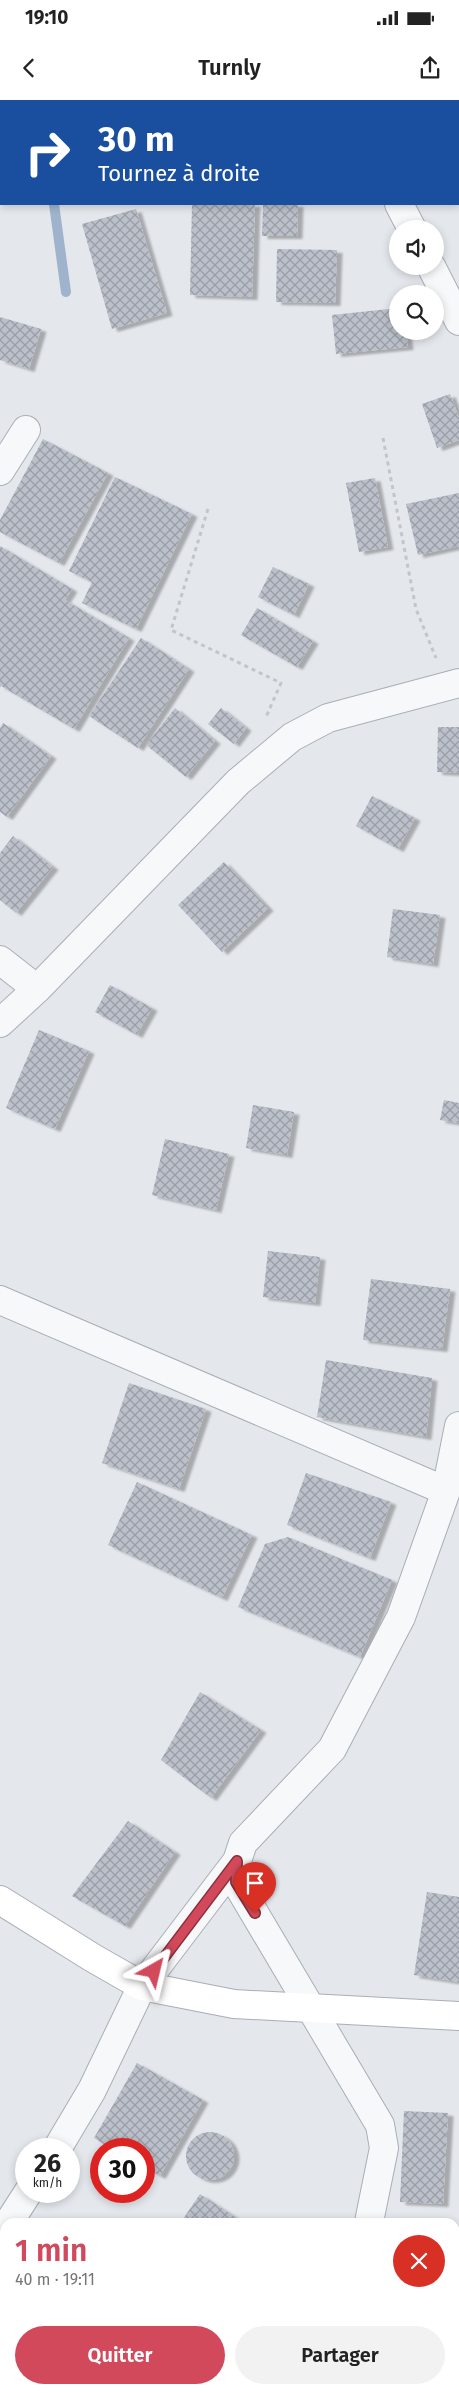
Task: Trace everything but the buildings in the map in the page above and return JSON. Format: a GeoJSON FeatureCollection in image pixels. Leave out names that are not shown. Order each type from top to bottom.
{"type":"FeatureCollection","features":[{"type":"Feature","properties":{"kind":"street"},"geometry":{"type":"LineString","coordinates":[[400,205],[407,220]]}},
{"type":"Feature","properties":{"kind":"street"},"geometry":{"type":"LineString","coordinates":[[436,275],[459,320]]}},
{"type":"Feature","properties":{"kind":"street"},"geometry":{"type":"LineString","coordinates":[[0,471],[26,430]]}},
{"type":"Feature","properties":{"kind":"street"},"geometry":{"type":"LineString","coordinates":[[0,1023],[37,988],[238,782],[292,737],[328,718],[453,685]]}},
{"type":"Feature","properties":{"kind":"street"},"geometry":{"type":"LineString","coordinates":[[0,960],[37,988]]}},
{"type":"Feature","properties":{"kind":"street"},"geometry":{"type":"LineString","coordinates":[[0,1300],[446,1491]]}},
{"type":"Feature","properties":{"kind":"street"},"geometry":{"type":"LineString","coordinates":[[64,2138],[92,2090],[142,1986],[237,1861],[244,1843],[332,1750],[401,1617],[446,1491],[459,1426]]}},
{"type":"Feature","properties":{"kind":"street"},"geometry":{"type":"LineString","coordinates":[[237,1861],[236,1882],[380,2125],[384,2148],[370,2218]]}},
{"type":"Feature","properties":{"kind":"street"},"geometry":{"type":"LineString","coordinates":[[0,1900],[142,1986],[234,2004],[459,2016]]}},
{"type":"Feature","properties":{"kind":"street"},"geometry":{"type":"LineString","coordinates":[[12,2218],[22,2203]]}},
{"type":"Feature","properties":{"kind":"path"},"geometry":{"type":"LineString","coordinates":[[382,438],[416,609],[453,685]]}},
{"type":"Feature","properties":{"kind":"path"},"geometry":{"type":"LineString","coordinates":[[208,509],[171,630],[281,683],[265,719]]}},
{"type":"Feature","properties":{"kind":"waterway"},"geometry":{"type":"LineString","coordinates":[[54,205],[66,292]]}},
{"type":"Feature","properties":{"kind":"route"},"geometry":{"type":"LineString","coordinates":[[154,1971],[237,1861],[236,1882],[255,1913]]}}]}
